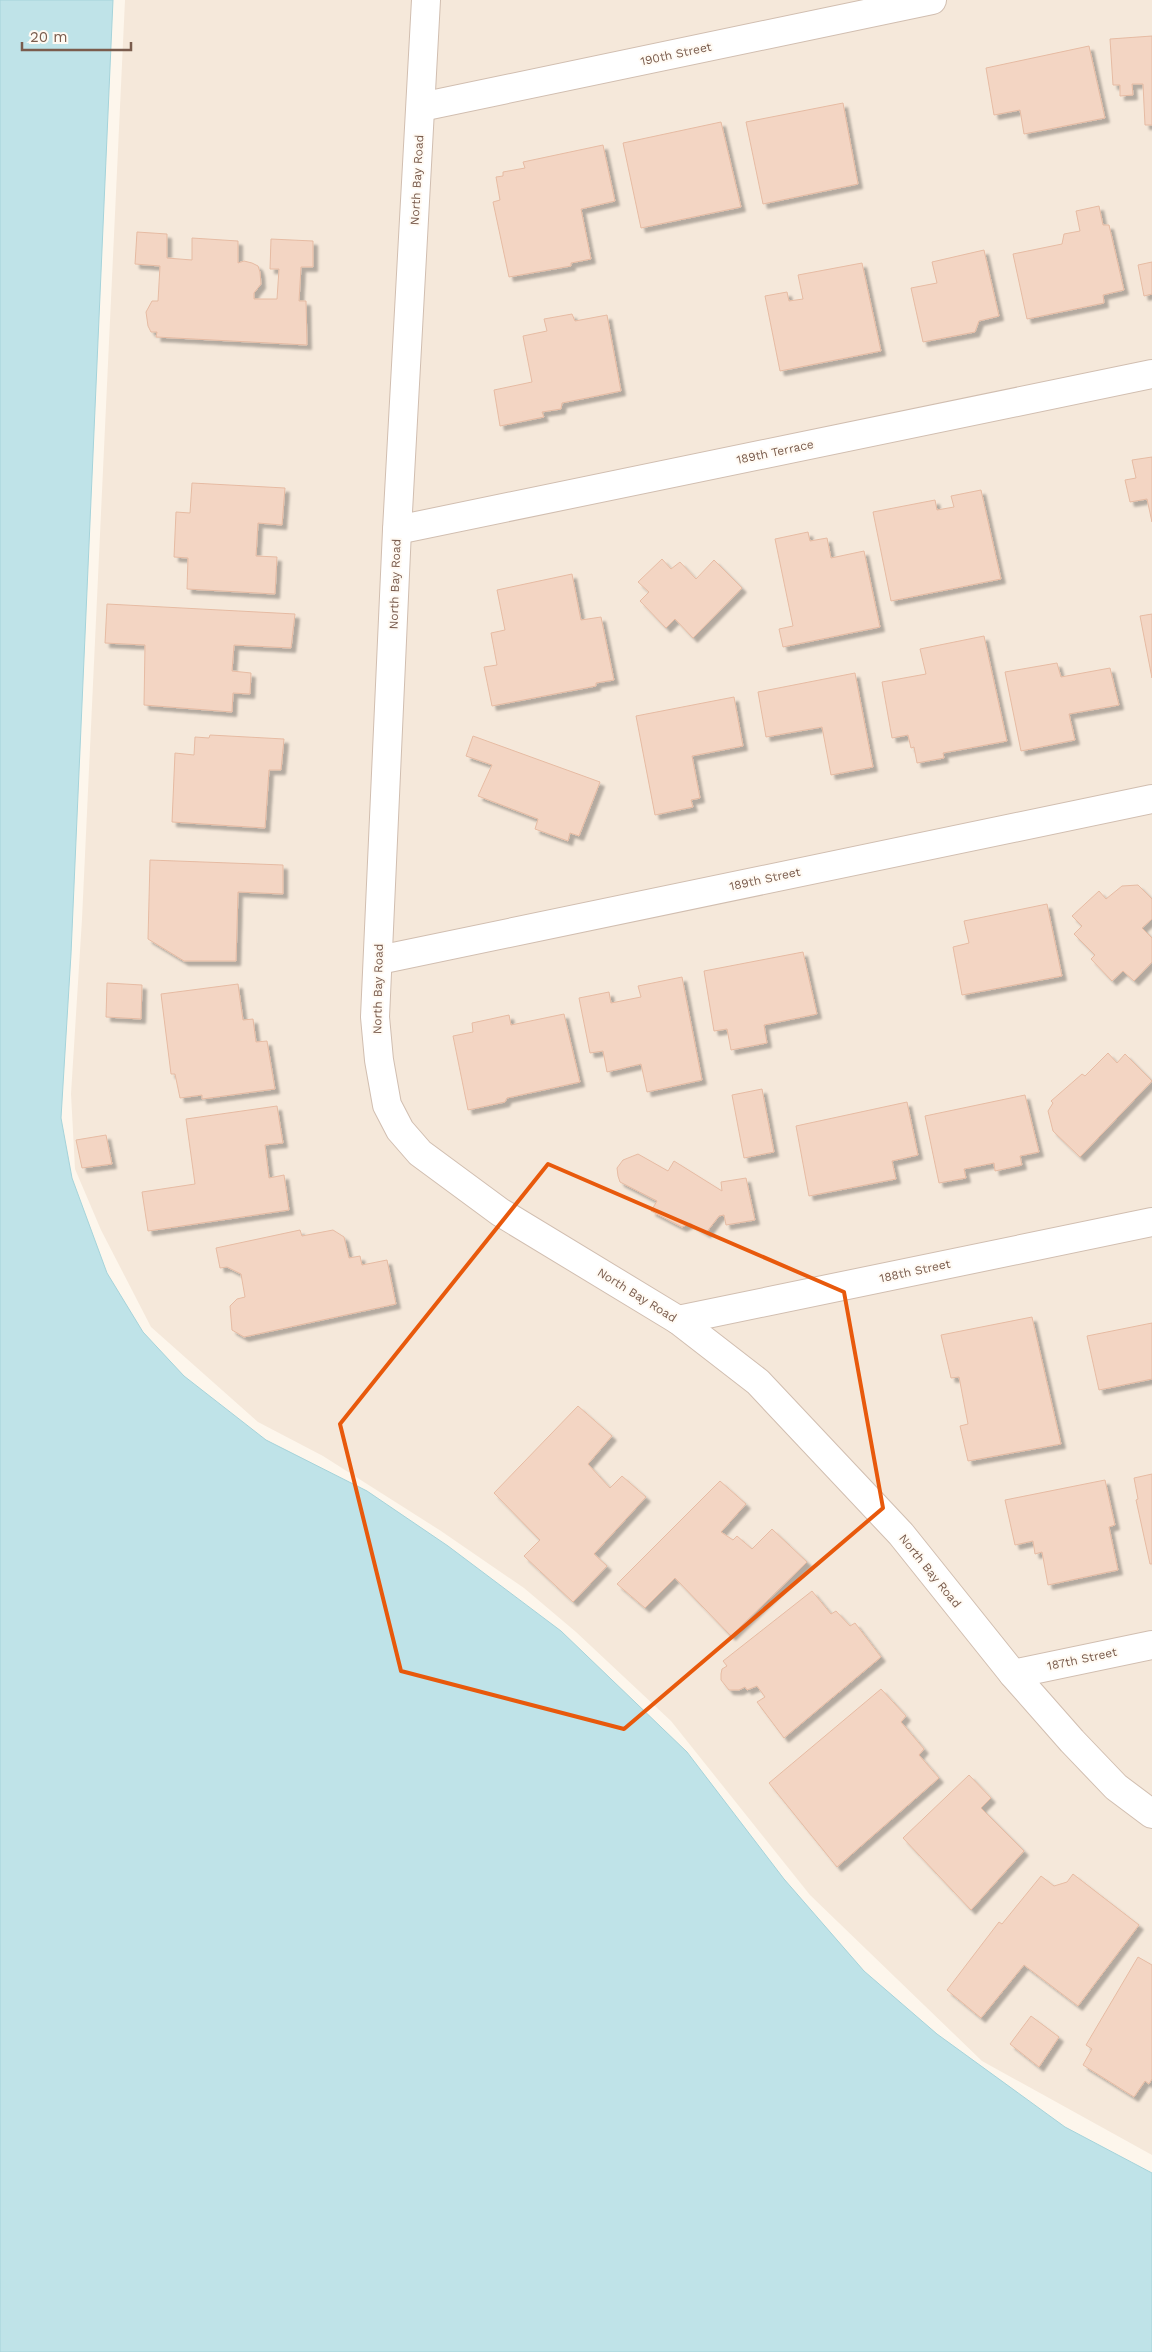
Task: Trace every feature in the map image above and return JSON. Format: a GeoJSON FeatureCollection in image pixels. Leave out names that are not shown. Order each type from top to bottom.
{"type":"FeatureCollection","features":[{"type":"Feature","properties":{"kind":"street","name":"North Bay Road"},"geometry":{"type":"LineString","coordinates":[[426,0],[397,530],[375,1018],[379,1060],[387,1105],[400,1130],[420,1153],[500,1212],[678,1320],[758,1382],[901,1534],[1013,1674],[1072,1742],[1116,1787],[1152,1814]]}},
{"type":"Feature","properties":{"kind":"street","name":"190th Street"},"geometry":{"type":"LineString","coordinates":[[421,106],[932,0]]}},
{"type":"Feature","properties":{"kind":"street","name":"189th Terrace"},"geometry":{"type":"LineString","coordinates":[[397,530],[1152,374]]}},
{"type":"Feature","properties":{"kind":"street","name":"189th Street"},"geometry":{"type":"LineString","coordinates":[[379,960],[1152,799]]}},
{"type":"Feature","properties":{"kind":"street","name":"188th Street"},"geometry":{"type":"LineString","coordinates":[[678,1320],[1152,1222]]}},
{"type":"Feature","properties":{"kind":"street","name":"187th Street"},"geometry":{"type":"LineString","coordinates":[[1013,1674],[1152,1645]]}},
{"type":"Feature","properties":{"kind":"highlighted area"},"geometry":{"type":"Polygon","coordinates":[[[548,1164],[844,1292],[883,1508],[624,1729],[401,1671],[340,1424],[548,1164]]]}},
{"type":"Feature","properties":{"kind":"shaded area"},"geometry":{"type":"Polygon","coordinates":[[[125,0],[1152,0],[1152,2155],[982,2061],[810,1895],[671,1721],[576,1632],[524,1588],[441,1531],[323,1456],[258,1422],[151,1327],[101,1230],[75,1169],[71,1094],[82,919],[125,0]]]}},
{"type":"Feature","properties":{"kind":"water"},"geometry":{"type":"Polygon","coordinates":[[[0,0],[113,0],[71,954],[61,1118],[72,1178],[107,1273],[143,1332],[184,1376],[266,1440],[367,1491],[448,1546],[561,1631],[687,1752],[784,1879],[864,1971],[937,2034],[1065,2127],[1152,2173],[1152,2352],[0,2352],[0,0]]]}},
{"type":"Feature","properties":{"kind":"building"},"geometry":{"type":"Polygon","coordinates":[[[1152,36],[1152,125],[1145,125],[1143,84],[1132,84],[1133,95],[1120,96],[1120,85],[1113,85],[1110,39],[1152,36]]]}},
{"type":"Feature","properties":{"kind":"building"},"geometry":{"type":"Polygon","coordinates":[[[1089,46],[1105,118],[1024,134],[1020,110],[994,115],[986,68],[1089,46]]]}},
{"type":"Feature","properties":{"kind":"building"},"geometry":{"type":"Polygon","coordinates":[[[843,103],[858,184],[763,204],[746,122],[843,103]]]}},
{"type":"Feature","properties":{"kind":"building"},"geometry":{"type":"Polygon","coordinates":[[[721,122],[741,207],[641,228],[623,143],[721,122]]]}},
{"type":"Feature","properties":{"kind":"building"},"geometry":{"type":"Polygon","coordinates":[[[603,145],[615,201],[581,209],[591,259],[571,263],[571,266],[509,277],[493,202],[500,200],[496,177],[503,176],[503,172],[525,168],[523,162],[603,145]]]}},
{"type":"Feature","properties":{"kind":"building"},"geometry":{"type":"Polygon","coordinates":[[[1099,206],[1103,225],[1109,225],[1124,290],[1103,295],[1104,303],[1027,319],[1013,254],[1062,244],[1064,234],[1080,231],[1076,211],[1099,206]]]}},
{"type":"Feature","properties":{"kind":"building"},"geometry":{"type":"Polygon","coordinates":[[[137,232],[167,234],[167,258],[192,260],[192,238],[238,241],[238,263],[244,261],[252,263],[258,266],[260,272],[261,284],[254,293],[254,299],[277,299],[279,269],[270,269],[271,239],[313,241],[313,267],[301,267],[299,301],[306,301],[307,345],[156,337],[157,332],[151,332],[148,326],[146,312],[152,301],[158,301],[160,266],[135,264],[137,232]]]}},
{"type":"Feature","properties":{"kind":"building"},"geometry":{"type":"Polygon","coordinates":[[[984,250],[999,316],[979,321],[975,332],[923,342],[911,288],[937,283],[932,262],[984,250]]]}},
{"type":"Feature","properties":{"kind":"building"},"geometry":{"type":"Polygon","coordinates":[[[1152,262],[1152,294],[1144,296],[1138,265],[1152,262]]]}},
{"type":"Feature","properties":{"kind":"building"},"geometry":{"type":"Polygon","coordinates":[[[862,263],[881,351],[780,371],[765,296],[787,292],[789,301],[803,299],[798,275],[862,263]]]}},
{"type":"Feature","properties":{"kind":"building"},"geometry":{"type":"Polygon","coordinates":[[[572,314],[575,321],[607,315],[621,391],[562,403],[561,409],[542,412],[544,417],[500,426],[494,390],[532,382],[523,336],[547,331],[544,319],[572,314]]]}},
{"type":"Feature","properties":{"kind":"building"},"geometry":{"type":"Polygon","coordinates":[[[1152,457],[1152,522],[1147,499],[1130,502],[1125,480],[1136,478],[1132,460],[1152,457]]]}},
{"type":"Feature","properties":{"kind":"building"},"geometry":{"type":"Polygon","coordinates":[[[192,483],[285,488],[282,525],[258,523],[256,556],[277,557],[275,594],[187,589],[188,558],[174,557],[176,512],[190,513],[192,483]]]}},
{"type":"Feature","properties":{"kind":"building"},"geometry":{"type":"Polygon","coordinates":[[[981,490],[1001,579],[891,601],[873,512],[935,500],[937,510],[954,507],[951,496],[981,490]]]}},
{"type":"Feature","properties":{"kind":"building"},"geometry":{"type":"Polygon","coordinates":[[[808,532],[810,541],[827,538],[831,558],[864,551],[880,627],[783,647],[779,629],[793,626],[775,539],[808,532]]]}},
{"type":"Feature","properties":{"kind":"building"},"geometry":{"type":"Polygon","coordinates":[[[662,559],[671,569],[680,562],[696,579],[714,560],[742,588],[693,638],[675,619],[666,628],[640,601],[649,592],[638,582],[662,559]]]}},
{"type":"Feature","properties":{"kind":"building"},"geometry":{"type":"Polygon","coordinates":[[[572,574],[581,620],[601,617],[614,680],[596,683],[596,686],[492,706],[484,667],[497,665],[491,633],[505,630],[497,590],[572,574]]]}},
{"type":"Feature","properties":{"kind":"building"},"geometry":{"type":"Polygon","coordinates":[[[107,604],[295,614],[291,648],[234,645],[232,671],[251,673],[250,694],[233,693],[232,712],[144,705],[145,645],[105,643],[107,604]]]}},
{"type":"Feature","properties":{"kind":"building"},"geometry":{"type":"Polygon","coordinates":[[[1152,614],[1152,678],[1140,616],[1152,614]]]}},
{"type":"Feature","properties":{"kind":"building"},"geometry":{"type":"Polygon","coordinates":[[[984,636],[1007,741],[943,753],[944,758],[917,763],[914,747],[911,748],[908,735],[892,738],[882,682],[926,674],[920,649],[984,636]]]}},
{"type":"Feature","properties":{"kind":"building"},"geometry":{"type":"Polygon","coordinates":[[[1057,663],[1061,677],[1110,668],[1119,705],[1069,714],[1075,740],[1021,751],[1005,672],[1057,663]]]}},
{"type":"Feature","properties":{"kind":"building"},"geometry":{"type":"Polygon","coordinates":[[[855,673],[873,767],[831,775],[822,727],[766,737],[758,692],[855,673]]]}},
{"type":"Feature","properties":{"kind":"building"},"geometry":{"type":"Polygon","coordinates":[[[734,697],[743,746],[692,756],[700,798],[691,800],[693,807],[655,815],[636,716],[734,697]]]}},
{"type":"Feature","properties":{"kind":"building"},"geometry":{"type":"Polygon","coordinates":[[[210,735],[284,739],[281,770],[269,770],[265,828],[172,822],[175,753],[194,755],[195,737],[209,738],[210,735]]]}},
{"type":"Feature","properties":{"kind":"building"},"geometry":{"type":"Polygon","coordinates":[[[473,736],[600,782],[579,836],[570,833],[568,841],[535,829],[538,819],[478,796],[492,765],[466,756],[473,736]]]}},
{"type":"Feature","properties":{"kind":"building"},"geometry":{"type":"Polygon","coordinates":[[[150,860],[283,865],[283,894],[238,892],[236,961],[184,961],[148,939],[150,860]]]}},
{"type":"Feature","properties":{"kind":"building"},"geometry":{"type":"Polygon","coordinates":[[[1138,885],[1152,899],[1152,919],[1142,928],[1152,938],[1152,962],[1134,981],[1123,971],[1112,981],[1091,959],[1095,955],[1074,934],[1082,926],[1072,916],[1099,891],[1106,899],[1122,886],[1138,885]]]}},
{"type":"Feature","properties":{"kind":"building"},"geometry":{"type":"Polygon","coordinates":[[[1047,904],[1062,976],[962,995],[953,947],[969,943],[964,921],[1047,904]]]}},
{"type":"Feature","properties":{"kind":"building"},"geometry":{"type":"Polygon","coordinates":[[[803,952],[817,1014],[764,1025],[767,1043],[731,1050],[727,1029],[714,1031],[704,971],[803,952]]]}},
{"type":"Feature","properties":{"kind":"building"},"geometry":{"type":"Polygon","coordinates":[[[682,977],[702,1080],[647,1092],[641,1064],[607,1072],[603,1051],[590,1053],[579,998],[609,992],[611,1003],[641,997],[638,986],[682,977]]]}},
{"type":"Feature","properties":{"kind":"building"},"geometry":{"type":"Polygon","coordinates":[[[107,983],[142,985],[141,1019],[106,1017],[107,983]]]}},
{"type":"Feature","properties":{"kind":"building"},"geometry":{"type":"Polygon","coordinates":[[[238,984],[243,1020],[253,1019],[256,1042],[267,1041],[275,1089],[202,1099],[202,1095],[180,1098],[175,1074],[171,1074],[161,994],[238,984]]]}},
{"type":"Feature","properties":{"kind":"building"},"geometry":{"type":"Polygon","coordinates":[[[564,1014],[580,1082],[507,1098],[505,1102],[468,1110],[453,1036],[473,1032],[472,1023],[509,1015],[511,1025],[564,1014]]]}},
{"type":"Feature","properties":{"kind":"building"},"geometry":{"type":"Polygon","coordinates":[[[1108,1053],[1117,1063],[1125,1054],[1152,1081],[1080,1157],[1053,1131],[1048,1111],[1053,1103],[1051,1101],[1082,1074],[1085,1076],[1108,1053]]]}},
{"type":"Feature","properties":{"kind":"building"},"geometry":{"type":"Polygon","coordinates":[[[762,1089],[774,1152],[744,1158],[732,1095],[762,1089]]]}},
{"type":"Feature","properties":{"kind":"building"},"geometry":{"type":"Polygon","coordinates":[[[1025,1095],[1039,1152],[1020,1156],[1022,1165],[995,1171],[994,1163],[964,1169],[966,1178],[939,1183],[925,1116],[1025,1095]]]}},
{"type":"Feature","properties":{"kind":"building"},"geometry":{"type":"Polygon","coordinates":[[[907,1102],[918,1155],[892,1161],[896,1179],[809,1196],[796,1126],[907,1102]]]}},
{"type":"Feature","properties":{"kind":"building"},"geometry":{"type":"Polygon","coordinates":[[[277,1106],[283,1143],[265,1145],[269,1178],[284,1175],[289,1210],[148,1231],[142,1192],[195,1184],[186,1119],[277,1106]]]}},
{"type":"Feature","properties":{"kind":"building"},"geometry":{"type":"Polygon","coordinates":[[[106,1135],[112,1164],[82,1168],[76,1140],[106,1135]]]}},
{"type":"Feature","properties":{"kind":"building"},"geometry":{"type":"Polygon","coordinates":[[[638,1154],[668,1171],[674,1161],[722,1191],[721,1182],[746,1178],[755,1220],[726,1225],[724,1215],[719,1216],[706,1233],[690,1223],[682,1227],[651,1211],[657,1201],[620,1182],[618,1176],[617,1168],[623,1160],[638,1154]]]}},
{"type":"Feature","properties":{"kind":"building"},"geometry":{"type":"Polygon","coordinates":[[[300,1230],[302,1236],[333,1230],[344,1237],[349,1258],[360,1256],[362,1265],[387,1260],[396,1304],[244,1337],[232,1330],[230,1306],[237,1299],[245,1297],[241,1274],[227,1267],[220,1268],[216,1248],[300,1230]]]}},
{"type":"Feature","properties":{"kind":"building"},"geometry":{"type":"Polygon","coordinates":[[[1032,1317],[1061,1444],[968,1461],[960,1426],[968,1424],[959,1377],[951,1378],[941,1335],[1032,1317]]]}},
{"type":"Feature","properties":{"kind":"building"},"geometry":{"type":"Polygon","coordinates":[[[1152,1323],[1152,1379],[1099,1390],[1087,1336],[1152,1323]]]}},
{"type":"Feature","properties":{"kind":"building"},"geometry":{"type":"Polygon","coordinates":[[[578,1406],[612,1436],[588,1464],[610,1488],[622,1476],[646,1497],[594,1554],[607,1566],[573,1602],[524,1556],[540,1540],[494,1493],[578,1406]]]}},
{"type":"Feature","properties":{"kind":"building"},"geometry":{"type":"Polygon","coordinates":[[[1152,1474],[1152,1564],[1150,1564],[1136,1500],[1138,1499],[1134,1478],[1152,1474]]]}},
{"type":"Feature","properties":{"kind":"building"},"geometry":{"type":"Polygon","coordinates":[[[1105,1480],[1115,1525],[1109,1527],[1118,1570],[1048,1585],[1042,1552],[1035,1554],[1033,1541],[1015,1545],[1005,1500],[1105,1480]]]}},
{"type":"Feature","properties":{"kind":"building"},"geometry":{"type":"Polygon","coordinates":[[[720,1481],[746,1504],[721,1532],[733,1540],[737,1536],[752,1549],[772,1529],[807,1562],[731,1636],[675,1578],[645,1608],[617,1584],[720,1481]]]}},
{"type":"Feature","properties":{"kind":"building"},"geometry":{"type":"Polygon","coordinates":[[[812,1591],[831,1614],[836,1611],[850,1626],[855,1623],[881,1657],[784,1738],[757,1702],[765,1697],[757,1686],[747,1690],[745,1687],[739,1690],[729,1690],[721,1680],[722,1669],[727,1666],[723,1661],[812,1591]]]}},
{"type":"Feature","properties":{"kind":"building"},"geometry":{"type":"Polygon","coordinates":[[[881,1689],[906,1716],[901,1722],[924,1749],[919,1755],[939,1778],[837,1867],[769,1783],[881,1689]]]}},
{"type":"Feature","properties":{"kind":"building"},"geometry":{"type":"Polygon","coordinates":[[[969,1775],[991,1798],[981,1808],[1024,1851],[971,1910],[903,1838],[969,1775]]]}},
{"type":"Feature","properties":{"kind":"building"},"geometry":{"type":"Polygon","coordinates":[[[1073,1874],[1139,1925],[1078,2006],[1024,1965],[981,2018],[947,1990],[999,1922],[1002,1924],[1041,1876],[1054,1886],[1067,1882],[1073,1874]]]}},
{"type":"Feature","properties":{"kind":"building"},"geometry":{"type":"Polygon","coordinates":[[[1138,1957],[1152,1965],[1152,2079],[1149,2084],[1145,2081],[1134,2097],[1083,2065],[1092,2049],[1086,2045],[1138,1957]]]}},
{"type":"Feature","properties":{"kind":"building"},"geometry":{"type":"Polygon","coordinates":[[[1031,2016],[1059,2037],[1039,2067],[1010,2044],[1031,2016]]]}}]}
